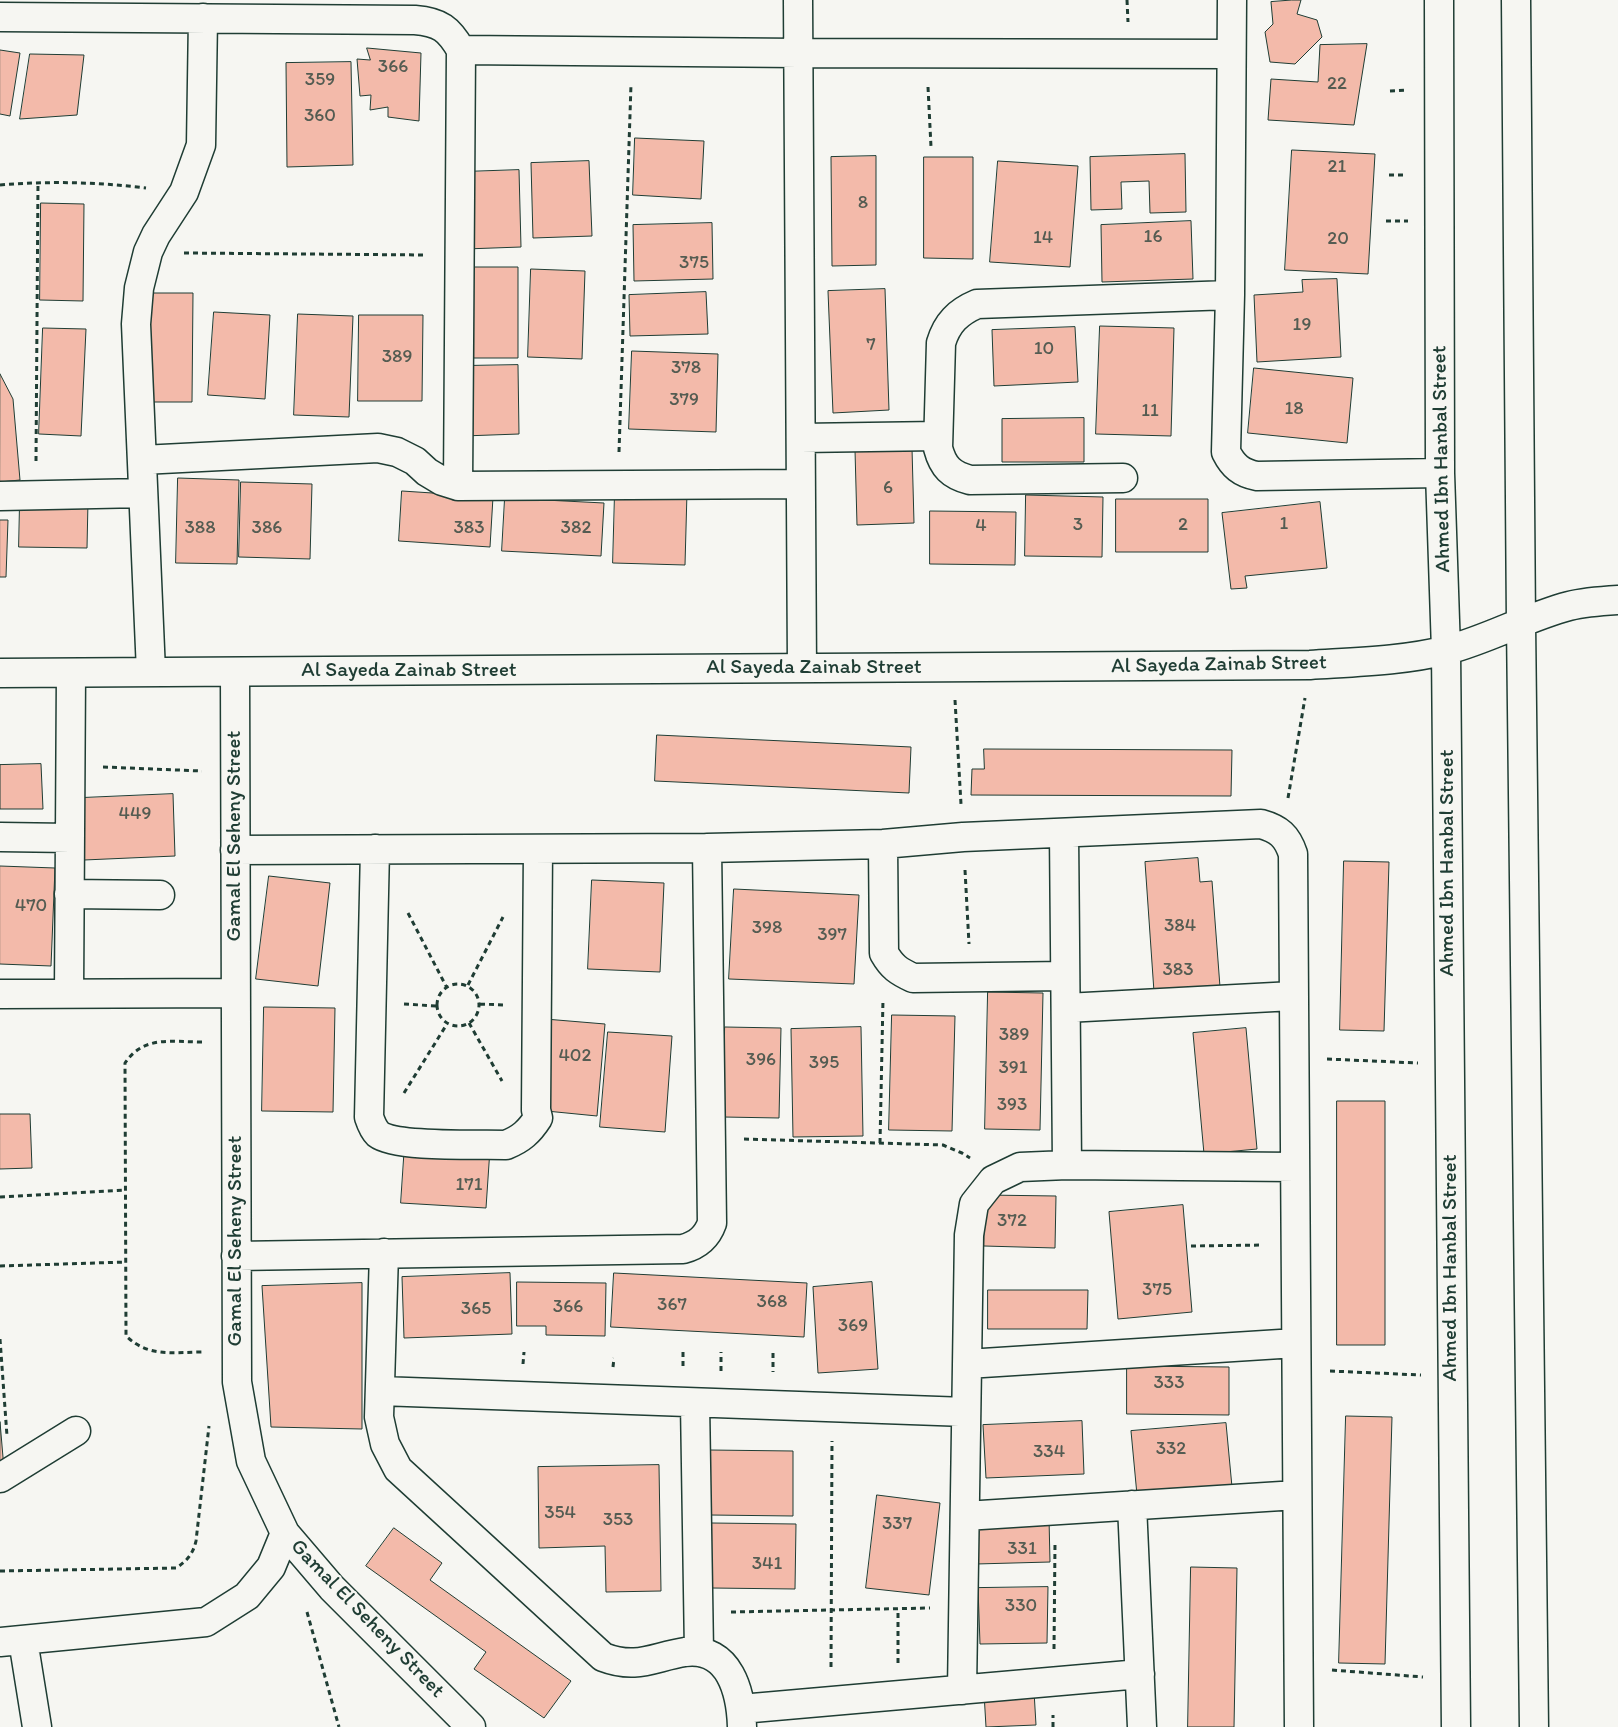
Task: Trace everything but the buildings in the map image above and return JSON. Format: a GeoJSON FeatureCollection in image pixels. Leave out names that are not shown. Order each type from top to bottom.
{"type":"FeatureCollection","features":[{"type":"Feature","properties":{"kind":"street"},"geometry":{"type":"LineString","coordinates":[[798,0],[802,668]]}},
{"type":"Feature","properties":{"kind":"street"},"geometry":{"type":"LineString","coordinates":[[1232,0],[1230,295],[1226,452],[1231,462],[1238,469],[1247,474],[1257,476],[1440,473]]}},
{"type":"Feature","properties":{"kind":"street","name":"Ahmed Ibn Hanbal Street"},"geometry":{"type":"LineString","coordinates":[[1439,0],[1440,473],[1446,650],[1456,1727]]}},
{"type":"Feature","properties":{"kind":"street"},"geometry":{"type":"LineString","coordinates":[[1516,0],[1534,1727]]}},
{"type":"Feature","properties":{"kind":"street"},"geometry":{"type":"LineString","coordinates":[[0,17],[430,21],[443,28],[453,38],[461,50],[458,486]]}},
{"type":"Feature","properties":{"kind":"street"},"geometry":{"type":"LineString","coordinates":[[151,672],[136,324],[139,288],[148,252],[156,235],[184,192],[201,145],[202,18]]}},
{"type":"Feature","properties":{"kind":"street"},"geometry":{"type":"LineString","coordinates":[[461,50],[926,54],[1232,54]]}},
{"type":"Feature","properties":{"kind":"street"},"geometry":{"type":"LineString","coordinates":[[1123,478],[970,480],[959,477],[949,470],[941,460],[938,448],[941,343],[945,330],[964,309],[977,304],[1230,295]]}},
{"type":"Feature","properties":{"kind":"street"},"geometry":{"type":"LineString","coordinates":[[801,438],[938,436]]}},
{"type":"Feature","properties":{"kind":"street"},"geometry":{"type":"LineString","coordinates":[[142,460],[378,448],[397,452],[415,461],[427,472],[442,481],[458,486],[800,484]]}},
{"type":"Feature","properties":{"kind":"street"},"geometry":{"type":"LineString","coordinates":[[0,496],[144,493]]}},
{"type":"Feature","properties":{"kind":"street","name":"Al Sayeda Zainab Street"},"geometry":{"type":"LineString","coordinates":[[0,673],[1310,665],[1401,658],[1446,650],[1568,607],[1592,601],[1618,600]]}},
{"type":"Feature","properties":{"kind":"street","name":"Gamal El Seheny Street"},"geometry":{"type":"LineString","coordinates":[[235,672],[237,1382],[251,1461],[285,1533],[332,1588],[471,1727]]}},
{"type":"Feature","properties":{"kind":"street"},"geometry":{"type":"LineString","coordinates":[[69,994],[71,673]]}},
{"type":"Feature","properties":{"kind":"street"},"geometry":{"type":"LineString","coordinates":[[235,850],[708,848],[883,844],[963,837],[1261,824],[1272,827],[1282,833],[1289,843],[1293,854],[1299,1727]]}},
{"type":"Feature","properties":{"kind":"street"},"geometry":{"type":"LineString","coordinates":[[1064,833],[1066,1165]]}},
{"type":"Feature","properties":{"kind":"street"},"geometry":{"type":"LineString","coordinates":[[0,837],[70,838]]}},
{"type":"Feature","properties":{"kind":"street"},"geometry":{"type":"LineString","coordinates":[[883,844],[884,953],[900,973],[913,978],[1065,976]]}},
{"type":"Feature","properties":{"kind":"street"},"geometry":{"type":"LineString","coordinates":[[236,1256],[683,1249],[693,1246],[702,1240],[709,1232],[712,1223],[708,848]]}},
{"type":"Feature","properties":{"kind":"street"},"geometry":{"type":"LineString","coordinates":[[375,849],[369,1117],[372,1126],[378,1134],[405,1143],[506,1145],[519,1140],[530,1130],[538,1118],[536,1110],[538,849]]}},
{"type":"Feature","properties":{"kind":"street"},"geometry":{"type":"LineString","coordinates":[[69,894],[160,895]]}},
{"type":"Feature","properties":{"kind":"street"},"geometry":{"type":"LineString","coordinates":[[0,994],[235,993]]}},
{"type":"Feature","properties":{"kind":"street"},"geometry":{"type":"LineString","coordinates":[[1066,1008],[1294,996]]}},
{"type":"Feature","properties":{"kind":"street"},"geometry":{"type":"LineString","coordinates":[[962,1690],[969,1234],[974,1204],[993,1180],[1020,1166],[1295,1167]]}},
{"type":"Feature","properties":{"kind":"street"},"geometry":{"type":"LineString","coordinates":[[384,1253],[379,1417],[385,1444],[398,1469],[603,1657],[631,1664],[686,1652],[699,1652],[711,1656],[722,1663],[730,1673],[737,1691],[742,1718],[831,1702],[1140,1674]]}},
{"type":"Feature","properties":{"kind":"street"},"geometry":{"type":"LineString","coordinates":[[967,1364],[1296,1357]]}},
{"type":"Feature","properties":{"kind":"street"},"geometry":{"type":"LineString","coordinates":[[380,1392],[966,1412]]}},
{"type":"Feature","properties":{"kind":"street"},"geometry":{"type":"LineString","coordinates":[[694,1403],[699,1652]]}},
{"type":"Feature","properties":{"kind":"street"},"geometry":{"type":"LineString","coordinates":[[5,1475],[76,1430]]}},
{"type":"Feature","properties":{"kind":"street"},"geometry":{"type":"LineString","coordinates":[[965,1516],[1297,1495]]}},
{"type":"Feature","properties":{"kind":"street"},"geometry":{"type":"LineString","coordinates":[[1132,1505],[1142,1727]]}},
{"type":"Feature","properties":{"kind":"street"},"geometry":{"type":"LineString","coordinates":[[37,1727],[11,1641],[206,1622],[246,1596],[271,1567],[285,1533]]}},
{"type":"Feature","properties":{"kind":"path"},"geometry":{"type":"LineString","coordinates":[[618,485],[632,52]]}},
{"type":"Feature","properties":{"kind":"path"},"geometry":{"type":"LineString","coordinates":[[926,54],[931,147]]}},
{"type":"Feature","properties":{"kind":"path"},"geometry":{"type":"LineString","coordinates":[[0,185],[38,182],[111,184],[184,192]]}},
{"type":"Feature","properties":{"kind":"path"},"geometry":{"type":"LineString","coordinates":[[36,495],[38,182]]}},
{"type":"Feature","properties":{"kind":"path"},"geometry":{"type":"LineString","coordinates":[[148,252],[461,256]]}},
{"type":"Feature","properties":{"kind":"path"},"geometry":{"type":"LineString","coordinates":[[1282,833],[1310,665]]}},
{"type":"Feature","properties":{"kind":"path"},"geometry":{"type":"LineString","coordinates":[[70,765],[235,772]]}},
{"type":"Feature","properties":{"kind":"path"},"geometry":{"type":"LineString","coordinates":[[406,909],[446,986]]}},
{"type":"Feature","properties":{"kind":"path"},"geometry":{"type":"LineString","coordinates":[[880,1143],[884,953]]}},
{"type":"Feature","properties":{"kind":"path"},"geometry":{"type":"LineString","coordinates":[[457,983],[468,985],[476,993],[480,1004],[477,1015],[469,1023],[458,1027],[447,1024],[439,1016],[436,1006],[438,995],[446,986],[457,983]]}},
{"type":"Feature","properties":{"kind":"path"},"geometry":{"type":"LineString","coordinates":[[469,1023],[530,1130]]}},
{"type":"Feature","properties":{"kind":"path"},"geometry":{"type":"LineString","coordinates":[[378,1134],[447,1024]]}},
{"type":"Feature","properties":{"kind":"path"},"geometry":{"type":"LineString","coordinates":[[236,1042],[153,1042],[142,1046],[132,1053],[125,1063],[125,1190],[126,1336],[135,1345],[146,1350],[158,1352],[237,1351]]}},
{"type":"Feature","properties":{"kind":"path"},"geometry":{"type":"LineString","coordinates":[[1294,1057],[1450,1065]]}},
{"type":"Feature","properties":{"kind":"path"},"geometry":{"type":"LineString","coordinates":[[711,1138],[943,1145],[962,1153],[979,1165],[993,1180]]}},
{"type":"Feature","properties":{"kind":"path"},"geometry":{"type":"LineString","coordinates":[[0,1197],[125,1190]]}},
{"type":"Feature","properties":{"kind":"path"},"geometry":{"type":"LineString","coordinates":[[1191,1246],[1296,1244]]}},
{"type":"Feature","properties":{"kind":"path"},"geometry":{"type":"LineString","coordinates":[[0,1266],[126,1262]]}},
{"type":"Feature","properties":{"kind":"path"},"geometry":{"type":"LineString","coordinates":[[0,1339],[5,1475]]}},
{"type":"Feature","properties":{"kind":"path"},"geometry":{"type":"LineString","coordinates":[[1296,1357],[1452,1376]]}},
{"type":"Feature","properties":{"kind":"path"},"geometry":{"type":"LineString","coordinates":[[0,1571],[176,1568],[184,1563],[194,1550],[196,1541],[210,1419],[216,1403],[227,1389],[237,1382]]}},
{"type":"Feature","properties":{"kind":"path"},"geometry":{"type":"LineString","coordinates":[[831,1702],[832,1408]]}},
{"type":"Feature","properties":{"kind":"path"},"geometry":{"type":"LineString","coordinates":[[1053,1727],[1056,1510]]}},
{"type":"Feature","properties":{"kind":"path"},"geometry":{"type":"LineString","coordinates":[[306,1607],[339,1727]]}},
{"type":"Feature","properties":{"kind":"path"},"geometry":{"type":"LineString","coordinates":[[698,1613],[963,1608]]}},
{"type":"Feature","properties":{"kind":"path"},"geometry":{"type":"LineString","coordinates":[[898,1609],[898,1696]]}},
{"type":"Feature","properties":{"kind":"path"},"geometry":{"type":"LineString","coordinates":[[1299,1668],[1455,1679]]}}]}
